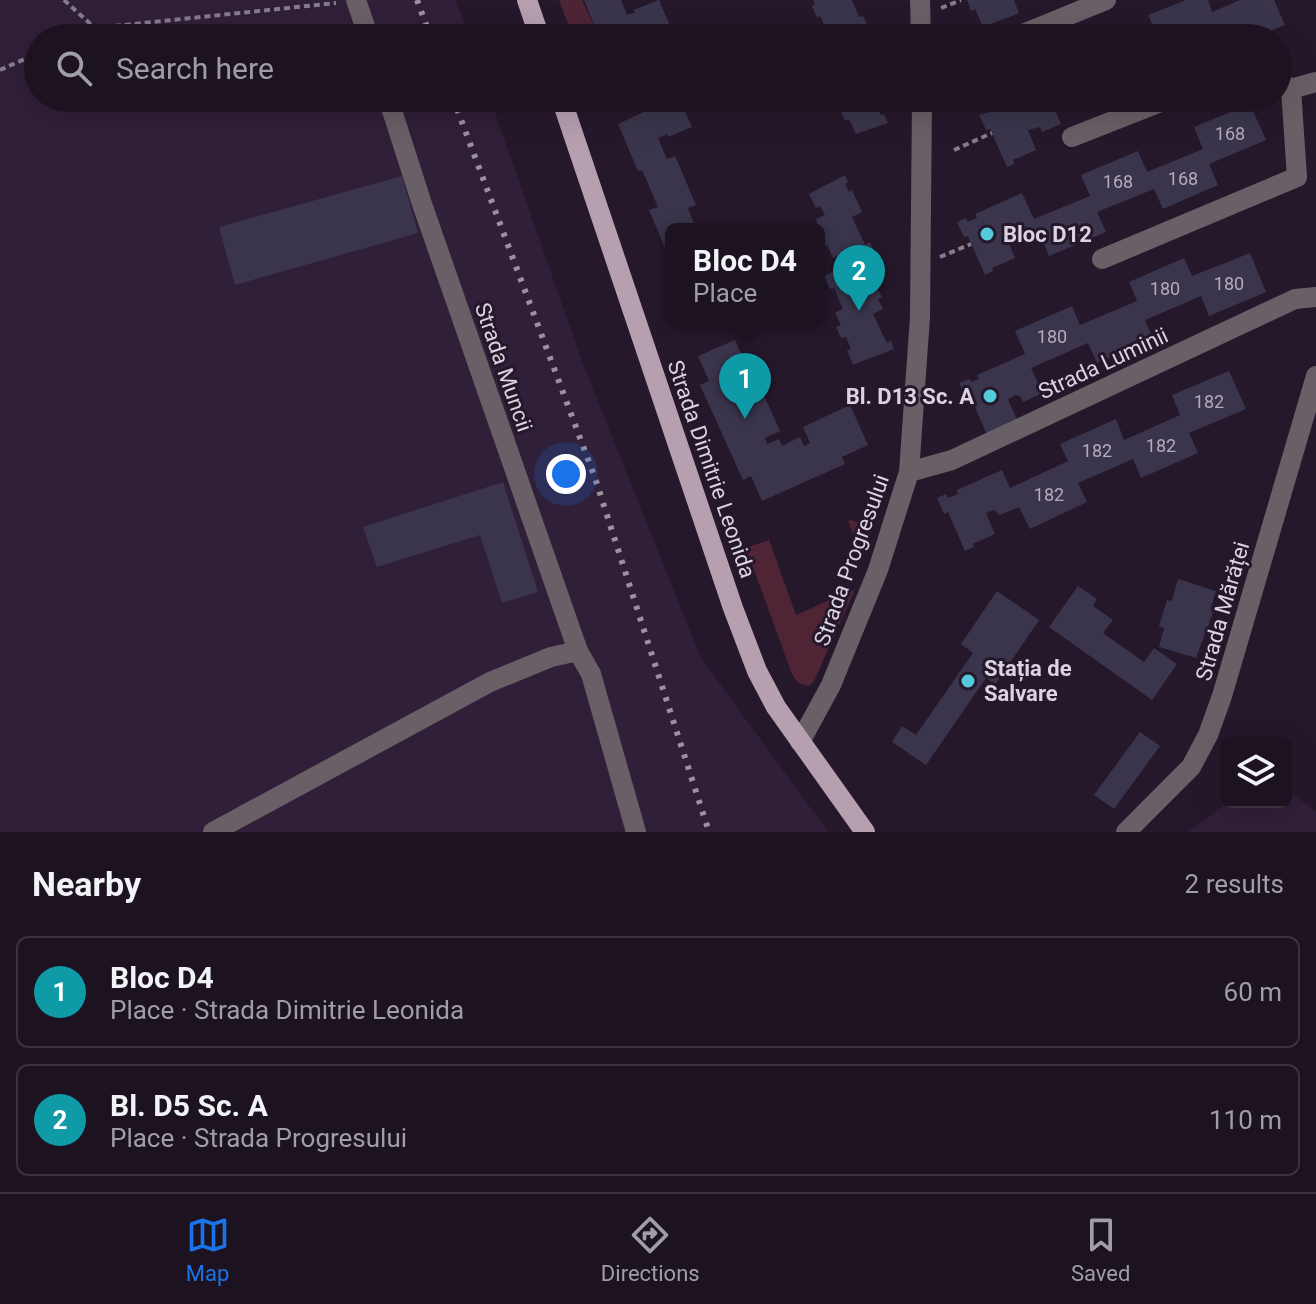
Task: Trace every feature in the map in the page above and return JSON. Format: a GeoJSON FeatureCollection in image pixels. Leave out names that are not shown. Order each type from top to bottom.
{"type":"FeatureCollection","features":[{"type":"Feature","properties":{"kind":"main road"},"geometry":{"type":"LineString","coordinates":[[527,0],[535,24]]}},
{"type":"Feature","properties":{"kind":"main road","name":"Strada Dimitrie Leonida"},"geometry":{"type":"LineString","coordinates":[[566,112],[757,671],[776,707],[865,832]]}},
{"type":"Feature","properties":{"kind":"street"},"geometry":{"type":"LineString","coordinates":[[1039,24],[1071,7],[1106,0]]}},
{"type":"Feature","properties":{"kind":"street"},"geometry":{"type":"LineString","coordinates":[[356,1],[364,24]]}},
{"type":"Feature","properties":{"kind":"street"},"geometry":{"type":"LineString","coordinates":[[1292,84],[1316,82]]}},
{"type":"Feature","properties":{"kind":"street","name":"Strada Muncii"},"geometry":{"type":"LineString","coordinates":[[392,112],[578,651],[591,674],[636,832]]}},
{"type":"Feature","properties":{"kind":"street","name":"Strada Progresului"},"geometry":{"type":"LineString","coordinates":[[800,742],[831,685],[878,570],[909,472],[920,317],[922,112]]}},
{"type":"Feature","properties":{"kind":"street"},"geometry":{"type":"LineString","coordinates":[[1072,137],[1135,112]]}},
{"type":"Feature","properties":{"kind":"street"},"geometry":{"type":"LineString","coordinates":[[1102,259],[1297,177],[1288,112]]}},
{"type":"Feature","properties":{"kind":"street","name":"Strada Luminii"},"geometry":{"type":"LineString","coordinates":[[909,472],[952,460],[1295,299],[1316,297]]}},
{"type":"Feature","properties":{"kind":"street","name":"Strada Mărăței"},"geometry":{"type":"LineString","coordinates":[[1126,832],[1191,767],[1208,735],[1316,376]]}},
{"type":"Feature","properties":{"kind":"street"},"geometry":{"type":"LineString","coordinates":[[213,832],[490,682],[551,657],[578,651]]}},
{"type":"Feature","properties":{"kind":"path"},"geometry":{"type":"LineString","coordinates":[[64,0],[91,24]]}},
{"type":"Feature","properties":{"kind":"path"},"geometry":{"type":"LineString","coordinates":[[927,5],[961,0]]}},
{"type":"Feature","properties":{"kind":"path"},"geometry":{"type":"LineString","coordinates":[[134,24],[356,1]]}},
{"type":"Feature","properties":{"kind":"path"},"geometry":{"type":"LineString","coordinates":[[0,70],[24,59]]}},
{"type":"Feature","properties":{"kind":"path"},"geometry":{"type":"LineString","coordinates":[[954,150],[992,133]]}},
{"type":"Feature","properties":{"kind":"path"},"geometry":{"type":"LineString","coordinates":[[939,257],[971,244]]}},
{"type":"Feature","properties":{"kind":"shaded area"},"geometry":{"type":"Polygon","coordinates":[[[0,0],[456,0],[464,24],[24,24],[24,112],[495,112],[584,367],[701,658],[828,832],[0,832],[0,0]]]}},
{"type":"Feature","properties":{"kind":"shaded area"},"geometry":{"type":"Polygon","coordinates":[[[559,0],[582,0],[593,24],[568,24],[559,0]]]}},
{"type":"Feature","properties":{"kind":"shaded area"},"geometry":{"type":"Polygon","coordinates":[[[848,521],[871,530],[866,549],[861,551],[848,521]]]}},
{"type":"Feature","properties":{"kind":"shaded area"},"geometry":{"type":"Polygon","coordinates":[[[769,540],[796,615],[852,590],[854,592],[809,686],[798,683],[792,674],[746,548],[769,540]]]}},
{"type":"Feature","properties":{"kind":"shaded area"},"geometry":{"type":"Polygon","coordinates":[[[1292,793],[1316,812],[1316,832],[1188,832],[1220,808],[1292,808],[1292,793]]]}},
{"type":"Feature","properties":{"kind":"building"},"geometry":{"type":"Polygon","coordinates":[[[584,0],[621,0],[627,15],[659,0],[669,24],[593,24],[584,0]]]}},
{"type":"Feature","properties":{"kind":"building"},"geometry":{"type":"Polygon","coordinates":[[[813,0],[852,0],[859,17],[863,16],[867,24],[824,24],[820,16],[817,18],[812,6],[815,4],[813,0]]]}},
{"type":"Feature","properties":{"kind":"building"},"geometry":{"type":"Polygon","coordinates":[[[967,0],[1014,0],[1019,13],[991,24],[982,24],[975,9],[971,11],[967,0]]]}},
{"type":"Feature","properties":{"kind":"building"},"geometry":{"type":"Polygon","coordinates":[[[1186,0],[1208,0],[1212,12],[1240,0],[1274,0],[1285,24],[1152,24],[1148,15],[1186,0]]]}},
{"type":"Feature","properties":{"kind":"building"},"geometry":{"type":"Polygon","coordinates":[[[644,112],[685,112],[692,127],[658,138],[667,159],[675,156],[696,205],[688,208],[694,223],[665,223],[665,248],[649,210],[658,207],[618,124],[644,112]]]}},
{"type":"Feature","properties":{"kind":"building"},"geometry":{"type":"Polygon","coordinates":[[[841,112],[880,112],[888,123],[856,134],[849,119],[845,121],[841,112]]]}},
{"type":"Feature","properties":{"kind":"building"},"geometry":{"type":"Polygon","coordinates":[[[990,112],[1056,112],[1061,124],[1042,132],[1040,127],[1028,130],[1036,150],[1013,160],[1014,164],[1007,167],[990,129],[986,130],[979,115],[990,112]]]}},
{"type":"Feature","properties":{"kind":"building"},"geometry":{"type":"Polygon","coordinates":[[[1231,112],[1254,112],[1266,140],[1209,164],[1218,185],[1163,209],[1154,189],[1097,212],[1106,232],[1049,256],[1039,231],[1020,239],[1013,233],[1006,237],[1015,258],[992,268],[993,271],[985,275],[968,236],[964,237],[957,222],[977,218],[975,214],[1022,193],[1034,219],[1090,196],[1081,175],[1138,151],[1147,172],[1203,149],[1194,127],[1231,112]]]}},
{"type":"Feature","properties":{"kind":"building"},"geometry":{"type":"Polygon","coordinates":[[[845,175],[848,182],[845,184],[849,192],[852,190],[862,212],[852,217],[865,245],[870,242],[875,253],[860,260],[872,287],[876,285],[882,297],[878,299],[883,309],[873,314],[887,343],[891,341],[894,349],[853,365],[846,337],[841,338],[836,327],[841,325],[835,313],[843,309],[834,288],[830,289],[825,278],[843,267],[838,256],[833,258],[825,246],[825,223],[817,223],[816,219],[825,215],[820,206],[816,208],[809,194],[845,175]]]}},
{"type":"Feature","properties":{"kind":"building"},"geometry":{"type":"Polygon","coordinates":[[[402,176],[418,233],[235,285],[219,227],[402,176]]]}},
{"type":"Feature","properties":{"kind":"building"},"geometry":{"type":"Polygon","coordinates":[[[1250,253],[1266,292],[1209,316],[1201,296],[1145,320],[1153,339],[1097,363],[1088,343],[1031,368],[1043,393],[1023,402],[1016,395],[1008,399],[1017,420],[988,437],[971,398],[967,400],[959,383],[979,379],[977,375],[1025,354],[1015,331],[1072,306],[1080,325],[1137,301],[1129,282],[1184,258],[1192,276],[1250,253]]]}},
{"type":"Feature","properties":{"kind":"building"},"geometry":{"type":"Polygon","coordinates":[[[735,340],[755,386],[744,391],[747,398],[762,391],[780,431],[765,438],[767,444],[779,439],[782,446],[800,437],[804,446],[810,443],[803,427],[850,405],[868,445],[842,457],[845,464],[762,501],[751,476],[743,480],[700,385],[709,381],[698,356],[735,340]]]}},
{"type":"Feature","properties":{"kind":"building"},"geometry":{"type":"Polygon","coordinates":[[[1229,371],[1246,409],[1189,433],[1198,453],[1141,478],[1133,459],[1078,483],[1087,502],[1030,529],[1019,507],[1000,515],[994,510],[986,513],[995,534],[965,551],[948,512],[944,514],[937,498],[958,494],[957,490],[1002,470],[1010,488],[1068,461],[1060,444],[1116,419],[1124,440],[1180,415],[1172,395],[1229,371]]]}},
{"type":"Feature","properties":{"kind":"building"},"geometry":{"type":"Polygon","coordinates":[[[503,482],[538,592],[502,603],[480,535],[377,567],[363,527],[503,482]]]}},
{"type":"Feature","properties":{"kind":"building"},"geometry":{"type":"Polygon","coordinates":[[[1178,579],[1216,591],[1210,610],[1214,610],[1196,658],[1159,647],[1164,628],[1159,626],[1167,600],[1172,601],[1178,579]]]}},
{"type":"Feature","properties":{"kind":"building","name":"Stația de Salvare"},"geometry":{"type":"Polygon","coordinates":[[[1078,586],[1097,599],[1093,606],[1113,620],[1103,633],[1144,662],[1154,648],[1177,664],[1152,700],[1049,627],[1078,586]]]}},
{"type":"Feature","properties":{"kind":"building","name":"Stația de Salvare"},"geometry":{"type":"Polygon","coordinates":[[[997,591],[1039,620],[995,685],[986,678],[926,765],[892,742],[902,726],[916,735],[973,653],[961,644],[997,591]]]}},
{"type":"Feature","properties":{"kind":"building"},"geometry":{"type":"Polygon","coordinates":[[[1140,732],[1160,746],[1114,809],[1094,795],[1140,732]]]}},
{"type":"Feature","properties":{"kind":"railway"},"geometry":{"type":"LineString","coordinates":[[417,0],[426,24]]}},
{"type":"Feature","properties":{"kind":"railway"},"geometry":{"type":"LineString","coordinates":[[458,112],[595,478],[709,832]]}},
{"type":"Feature","properties":{"kind":"place","name":"Bloc D12"},"geometry":{"type":"Point","coordinates":[987,234]}},
{"type":"Feature","properties":{"kind":"place","name":"Bl. D5 Sc. A"},"geometry":{"type":"Point","coordinates":[859,311]}},
{"type":"Feature","properties":{"kind":"place","name":"Bl. D13 Sc. A"},"geometry":{"type":"Point","coordinates":[990,396]}},
{"type":"Feature","properties":{"kind":"place","name":"Bloc D4"},"geometry":{"type":"Point","coordinates":[745,419]}},
{"type":"Feature","properties":{"kind":"place","name":"Stația de Salvare"},"geometry":{"type":"Point","coordinates":[968,681]}}]}
